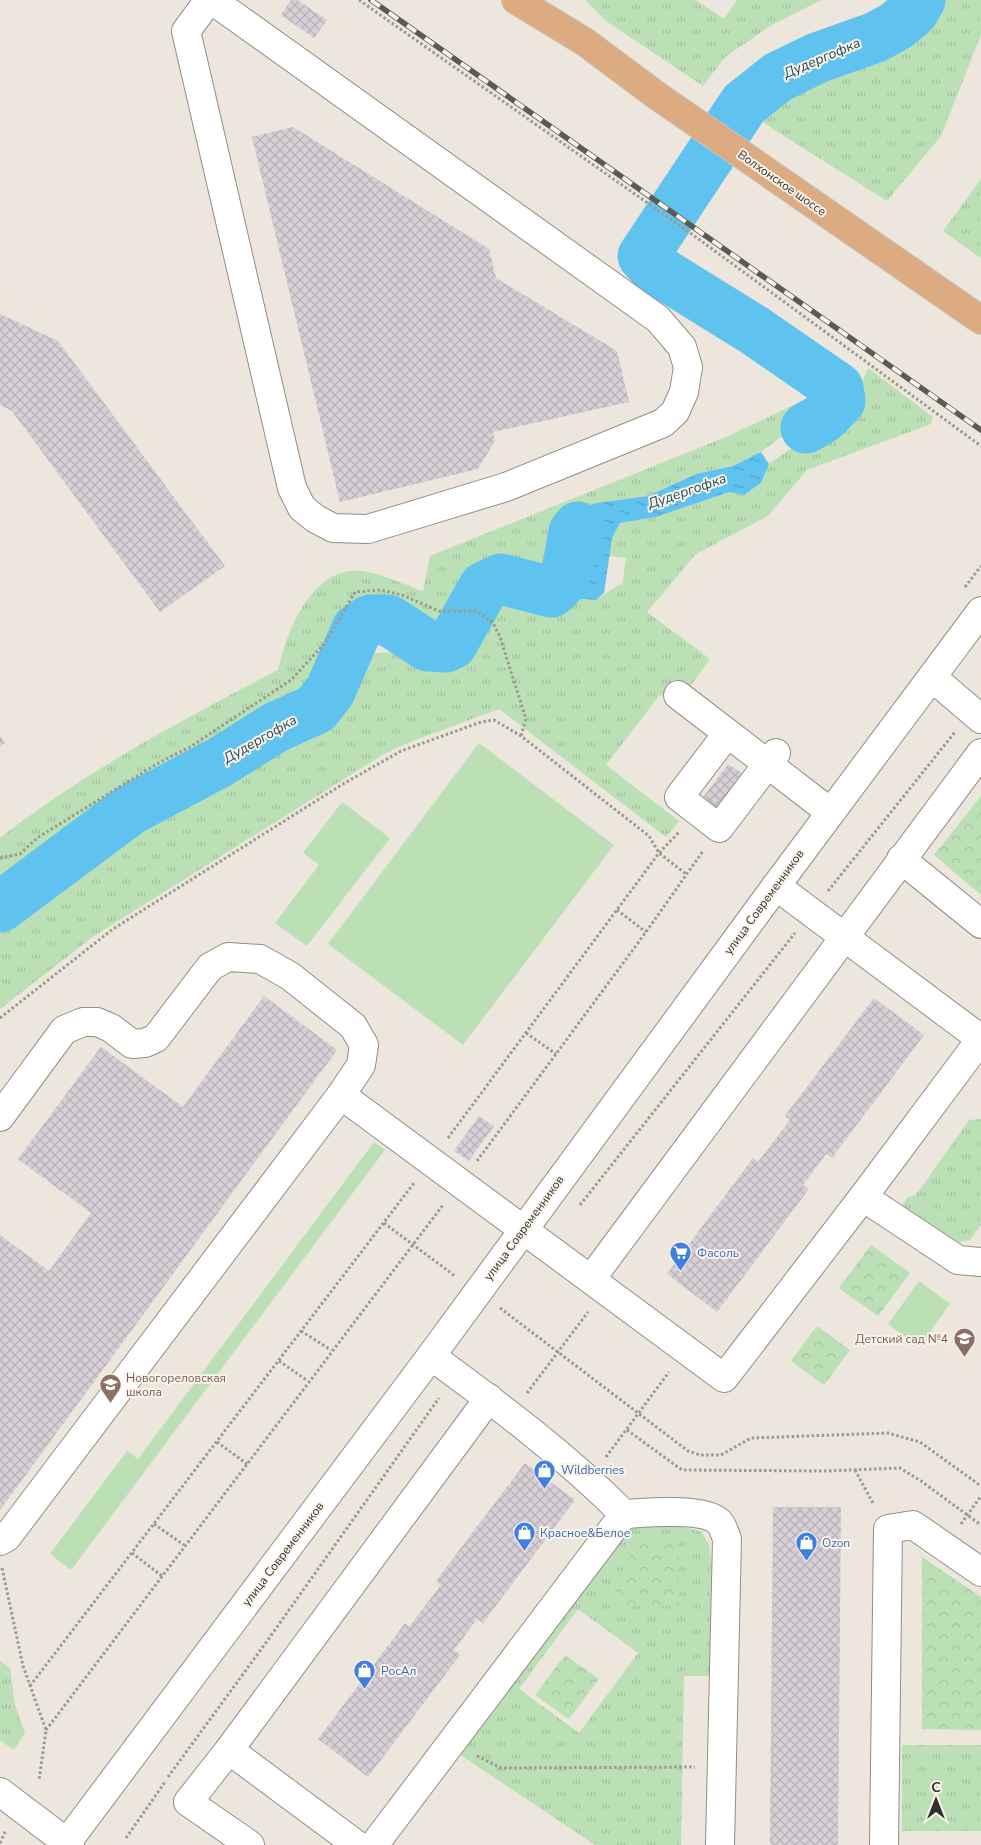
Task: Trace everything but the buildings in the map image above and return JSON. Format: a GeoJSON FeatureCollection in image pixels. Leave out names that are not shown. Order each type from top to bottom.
{"type":"FeatureCollection","features":[{"type":"Feature","properties":{"kind":"main road","name":"Волхонское шоссе"},"geometry":{"type":"LineString","coordinates":[[516,0],[584,42],[656,95],[981,320]]}},
{"type":"Feature","properties":{"kind":"main road","name":"Волхонское шоссе"},"geometry":{"type":"LineString","coordinates":[[540,0],[584,42]]}},
{"type":"Feature","properties":{"kind":"street"},"geometry":{"type":"LineString","coordinates":[[210,0],[658,320],[682,347],[688,367],[684,392],[675,412],[662,423],[506,487],[368,529],[333,528],[302,508],[292,488],[186,31],[210,0]]}},
{"type":"Feature","properties":{"kind":"street","name":"улица Современников"},"geometry":{"type":"LineString","coordinates":[[67,1844],[431,1356],[830,812],[981,611]]}},
{"type":"Feature","properties":{"kind":"street"},"geometry":{"type":"LineString","coordinates":[[932,678],[971,722]]}},
{"type":"Feature","properties":{"kind":"street"},"geometry":{"type":"LineString","coordinates":[[678,695],[772,758],[830,812]]}},
{"type":"Feature","properties":{"kind":"street"},"geometry":{"type":"LineString","coordinates":[[720,723],[679,798],[719,828],[772,758]]}},
{"type":"Feature","properties":{"kind":"street"},"geometry":{"type":"LineString","coordinates":[[598,1285],[844,936],[981,753]]}},
{"type":"Feature","properties":{"kind":"street"},"geometry":{"type":"LineString","coordinates":[[901,859],[981,924]]}},
{"type":"Feature","properties":{"kind":"street"},"geometry":{"type":"LineString","coordinates":[[341,1095],[724,1378],[864,1197],[981,1039],[776,886]]}},
{"type":"Feature","properties":{"kind":"street"},"geometry":{"type":"LineString","coordinates":[[0,1118],[64,1030],[83,1022],[97,1022],[111,1028],[132,1044],[145,1043],[156,1038],[210,967],[228,957],[260,959],[290,976],[353,1026],[364,1045],[362,1065],[341,1095],[6,1537],[0,1540]]}},
{"type":"Feature","properties":{"kind":"street"},"geometry":{"type":"LineString","coordinates":[[864,1197],[958,1260],[981,1262]]}},
{"type":"Feature","properties":{"kind":"street"},"geometry":{"type":"LineString","coordinates":[[431,1356],[489,1398],[590,1479],[624,1514],[708,1515],[720,1522],[727,1540],[720,1845]]}},
{"type":"Feature","properties":{"kind":"street"},"geometry":{"type":"LineString","coordinates":[[250,1845],[188,1802],[229,1750],[489,1398]]}},
{"type":"Feature","properties":{"kind":"street"},"geometry":{"type":"LineString","coordinates":[[374,1845],[624,1514]]}},
{"type":"Feature","properties":{"kind":"street"},"geometry":{"type":"LineString","coordinates":[[884,1845],[888,1529],[912,1525],[981,1572]]}},
{"type":"Feature","properties":{"kind":"street"},"geometry":{"type":"LineString","coordinates":[[229,1750],[357,1845]]}},
{"type":"Feature","properties":{"kind":"street"},"geometry":{"type":"LineString","coordinates":[[0,1792],[67,1844]]}},
{"type":"Feature","properties":{"kind":"path"},"geometry":{"type":"LineString","coordinates":[[359,0],[693,236],[981,446]]}},
{"type":"Feature","properties":{"kind":"path"},"geometry":{"type":"LineString","coordinates":[[0,858],[20,854],[37,838],[160,762],[190,747],[291,680],[326,642],[356,592],[381,590],[402,595],[439,611],[476,611],[493,623],[500,636],[526,719],[521,736]]}},
{"type":"Feature","properties":{"kind":"path"},"geometry":{"type":"LineString","coordinates":[[0,1018],[113,929],[343,784],[401,751],[481,722],[494,720],[521,736],[648,836],[659,853],[686,874]]}},
{"type":"Feature","properties":{"kind":"path"},"geometry":{"type":"LineString","coordinates":[[811,913],[971,722]]}},
{"type":"Feature","properties":{"kind":"path"},"geometry":{"type":"LineString","coordinates":[[487,1084],[659,853],[681,829]]}},
{"type":"Feature","properties":{"kind":"path"},"geometry":{"type":"LineString","coordinates":[[516,1109],[646,932],[709,842]]}},
{"type":"Feature","properties":{"kind":"path"},"geometry":{"type":"LineString","coordinates":[[617,910],[646,932]]}},
{"type":"Feature","properties":{"kind":"path"},"geometry":{"type":"LineString","coordinates":[[526,1033],[556,1054]]}},
{"type":"Feature","properties":{"kind":"path"},"geometry":{"type":"LineString","coordinates":[[30,1686],[383,1223],[456,1276]]}},
{"type":"Feature","properties":{"kind":"path"},"geometry":{"type":"LineString","coordinates":[[46,1730],[412,1244]]}},
{"type":"Feature","properties":{"kind":"path"},"geometry":{"type":"LineString","coordinates":[[510,1415],[556,1353],[598,1285]]}},
{"type":"Feature","properties":{"kind":"path"},"geometry":{"type":"LineString","coordinates":[[495,1305],[688,1451],[700,1455],[721,1455],[751,1438],[888,1434],[904,1436],[920,1442],[981,1486]]}},
{"type":"Feature","properties":{"kind":"path"},"geometry":{"type":"LineString","coordinates":[[301,1331],[331,1350]]}},
{"type":"Feature","properties":{"kind":"path"},"geometry":{"type":"LineString","coordinates":[[590,1479],[685,1349]]}},
{"type":"Feature","properties":{"kind":"path"},"geometry":{"type":"LineString","coordinates":[[279,1361],[308,1381]]}},
{"type":"Feature","properties":{"kind":"path"},"geometry":{"type":"LineString","coordinates":[[627,1430],[682,1470],[855,1470],[894,1468],[906,1470],[981,1525]]}},
{"type":"Feature","properties":{"kind":"path"},"geometry":{"type":"LineString","coordinates":[[217,1442],[247,1464]]}},
{"type":"Feature","properties":{"kind":"path"},"geometry":{"type":"LineString","coordinates":[[855,1470],[888,1529]]}},
{"type":"Feature","properties":{"kind":"path"},"geometry":{"type":"LineString","coordinates":[[944,1547],[981,1496]]}},
{"type":"Feature","properties":{"kind":"path"},"geometry":{"type":"LineString","coordinates":[[154,1524],[184,1545]]}},
{"type":"Feature","properties":{"kind":"path"},"geometry":{"type":"LineString","coordinates":[[132,1553],[162,1576]]}},
{"type":"Feature","properties":{"kind":"path"},"geometry":{"type":"LineString","coordinates":[[0,1560],[23,1666],[46,1730],[39,1780]]}},
{"type":"Feature","properties":{"kind":"path"},"geometry":{"type":"LineString","coordinates":[[451,1744],[501,1768],[722,1767]]}},
{"type":"Feature","properties":{"kind":"green space"},"geometry":{"type":"Polygon","coordinates":[[[585,0],[696,0],[724,19],[737,0],[821,0],[770,26],[725,57],[703,86],[606,21],[585,0]]]}},
{"type":"Feature","properties":{"kind":"green space"},"geometry":{"type":"Polygon","coordinates":[[[936,0],[981,0],[981,35],[941,136],[887,201],[754,117],[794,85],[816,71],[886,51],[901,44],[914,34],[926,20],[936,0]]]}},
{"type":"Feature","properties":{"kind":"green space"},"geometry":{"type":"Polygon","coordinates":[[[981,179],[981,258],[943,231],[981,179]]]}},
{"type":"Feature","properties":{"kind":"green space"},"geometry":{"type":"Polygon","coordinates":[[[868,368],[933,417],[931,424],[807,470],[768,516],[696,554],[647,612],[710,659],[689,688],[659,696],[606,765],[679,821],[666,837],[499,709],[405,744],[384,754],[94,936],[0,1009],[0,921],[128,822],[305,726],[322,712],[360,660],[376,653],[398,652],[431,660],[454,649],[488,596],[508,586],[557,597],[596,600],[623,582],[626,558],[609,556],[612,538],[620,523],[656,517],[729,492],[744,495],[761,483],[769,464],[852,406],[868,368]]]}},
{"type":"Feature","properties":{"kind":"green space"},"geometry":{"type":"Polygon","coordinates":[[[823,391],[827,403],[761,452],[733,466],[696,474],[648,496],[596,503],[565,530],[563,552],[559,564],[545,581],[500,571],[478,580],[456,629],[439,639],[379,611],[348,624],[325,691],[93,821],[29,860],[0,886],[0,838],[100,769],[171,727],[278,670],[289,635],[306,601],[318,587],[333,577],[349,571],[368,572],[423,591],[430,556],[726,437],[823,391]]]}},
{"type":"Feature","properties":{"kind":"green space"},"geometry":{"type":"Polygon","coordinates":[[[479,743],[614,845],[463,1045],[328,944],[479,743]]]}},
{"type":"Feature","properties":{"kind":"green space"},"geometry":{"type":"Polygon","coordinates":[[[981,796],[981,895],[934,855],[981,796]]]}},
{"type":"Feature","properties":{"kind":"green space"},"geometry":{"type":"Polygon","coordinates":[[[342,802],[390,838],[307,946],[275,923],[319,865],[303,853],[342,802]]]}},
{"type":"Feature","properties":{"kind":"green space"},"geometry":{"type":"Polygon","coordinates":[[[981,1119],[981,1225],[970,1240],[958,1242],[902,1205],[908,1197],[915,1195],[919,1191],[969,1120],[981,1119]]]}},
{"type":"Feature","properties":{"kind":"green space"},"geometry":{"type":"Polygon","coordinates":[[[374,1142],[385,1150],[71,1570],[50,1554],[127,1451],[138,1459],[374,1142]]]}},
{"type":"Feature","properties":{"kind":"green space"},"geometry":{"type":"Polygon","coordinates":[[[871,1245],[910,1273],[878,1316],[839,1288],[871,1245]]]}},
{"type":"Feature","properties":{"kind":"green space"},"geometry":{"type":"Polygon","coordinates":[[[919,1281],[950,1304],[919,1347],[888,1324],[919,1281]]]}},
{"type":"Feature","properties":{"kind":"green space"},"geometry":{"type":"Polygon","coordinates":[[[817,1326],[850,1350],[824,1385],[791,1361],[817,1326]]]}},
{"type":"Feature","properties":{"kind":"green space"},"geometry":{"type":"Polygon","coordinates":[[[663,1525],[689,1528],[702,1532],[710,1548],[710,1676],[684,1676],[681,1845],[595,1845],[459,1754],[622,1538],[632,1528],[663,1525]],[[611,1585],[621,1606],[679,1606],[611,1585]],[[578,1609],[519,1689],[579,1733],[638,1653],[578,1609]]]}},
{"type":"Feature","properties":{"kind":"green space"},"geometry":{"type":"Polygon","coordinates":[[[642,1538],[678,1538],[679,1606],[621,1606],[611,1585],[642,1538]]]}},
{"type":"Feature","properties":{"kind":"green space"},"geometry":{"type":"Polygon","coordinates":[[[922,1557],[981,1597],[981,1730],[922,1729],[922,1557]]]}},
{"type":"Feature","properties":{"kind":"green space"},"geometry":{"type":"Polygon","coordinates":[[[565,1655],[599,1679],[569,1719],[535,1695],[565,1655]]]}},
{"type":"Feature","properties":{"kind":"green space"},"geometry":{"type":"Polygon","coordinates":[[[0,1661],[10,1668],[15,1705],[25,1733],[14,1750],[0,1740],[0,1661]]]}},
{"type":"Feature","properties":{"kind":"green space"},"geometry":{"type":"Polygon","coordinates":[[[902,1745],[981,1745],[981,1831],[902,1831],[902,1745]]]}},
{"type":"Feature","properties":{"kind":"water"},"geometry":{"type":"Polygon","coordinates":[[[761,452],[769,464],[761,483],[744,495],[729,492],[656,517],[620,523],[612,538],[604,593],[596,600],[557,597],[545,581],[552,574],[561,559],[570,513],[596,503],[648,496],[696,474],[733,466],[761,452]]]}},
{"type":"Feature","properties":{"kind":"waterway","name":"Дудергофка"},"geometry":{"type":"LineString","coordinates":[[806,428],[823,418],[840,401],[838,388],[754,330],[654,268],[643,256],[744,104],[778,77],[817,58],[876,37],[896,26],[913,12],[920,0]]}},
{"type":"Feature","properties":{"kind":"waterway"},"geometry":{"type":"LineString","coordinates":[[635,250],[643,256]]}},
{"type":"Feature","properties":{"kind":"waterway","name":"Дудергофка"},"geometry":{"type":"LineString","coordinates":[[0,907],[130,810],[220,762],[276,727],[316,709],[330,691],[357,629],[370,620],[388,620],[428,646],[446,647],[452,644],[484,587],[501,579],[551,592],[558,587],[566,573],[574,532],[578,527]]}},
{"type":"Feature","properties":{"kind":"railway"},"geometry":{"type":"LineString","coordinates":[[371,0],[981,430]]}},
{"type":"Feature","properties":{"kind":"place","name":"Фасоль"},"geometry":{"type":"Point","coordinates":[681,1272]}},
{"type":"Feature","properties":{"kind":"place","name":"Детский сад №4"},"geometry":{"type":"Point","coordinates":[964,1358]}},
{"type":"Feature","properties":{"kind":"place","name":"Новогореловская школа"},"geometry":{"type":"Point","coordinates":[110,1404]}},
{"type":"Feature","properties":{"kind":"place","name":"Wildberries"},"geometry":{"type":"Point","coordinates":[545,1489]}},
{"type":"Feature","properties":{"kind":"place","name":"Красное&Белое"},"geometry":{"type":"Point","coordinates":[524,1552]}},
{"type":"Feature","properties":{"kind":"place","name":"Ozon"},"geometry":{"type":"Point","coordinates":[806,1562]}},
{"type":"Feature","properties":{"kind":"place","name":"РосАл"},"geometry":{"type":"Point","coordinates":[365,1690]}}]}
